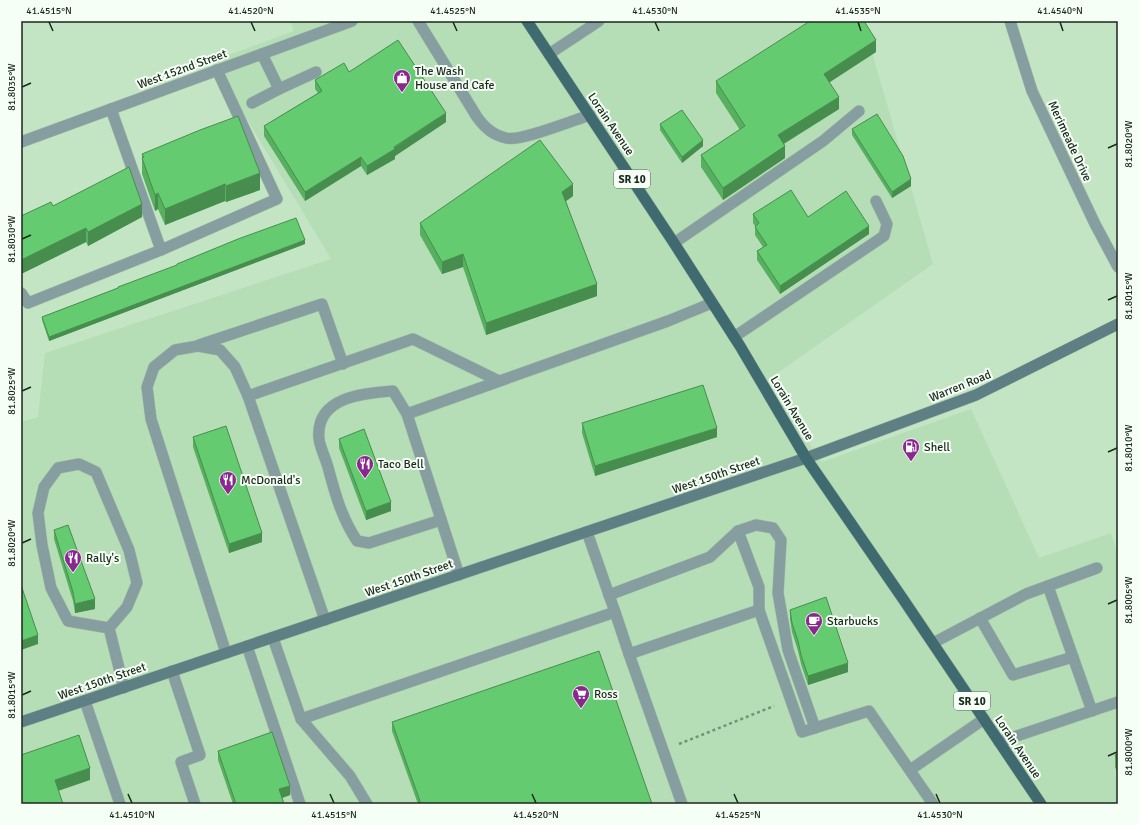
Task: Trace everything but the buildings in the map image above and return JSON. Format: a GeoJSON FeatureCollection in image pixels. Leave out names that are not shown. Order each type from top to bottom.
{"type":"FeatureCollection","features":[{"type":"Feature","properties":{"kind":"main road","name":"Lorain Avenue"},"geometry":{"type":"LineString","coordinates":[[527,21],[674,243],[734,337],[806,458],[1041,804]]}},
{"type":"Feature","properties":{"kind":"main road","name":"Warren Road"},"geometry":{"type":"LineString","coordinates":[[806,458],[976,395],[1118,324]]}},
{"type":"Feature","properties":{"kind":"main road","name":"West 150th Street"},"geometry":{"type":"LineString","coordinates":[[21,722],[806,458]]}},
{"type":"Feature","properties":{"kind":"street","name":"West 152nd Street"},"geometry":{"type":"LineString","coordinates":[[21,142],[352,21]]}},
{"type":"Feature","properties":{"kind":"street"},"geometry":{"type":"LineString","coordinates":[[418,21],[477,117],[485,127],[494,134],[508,139],[526,136],[590,115]]}},
{"type":"Feature","properties":{"kind":"street"},"geometry":{"type":"LineString","coordinates":[[549,54],[599,21]]}},
{"type":"Feature","properties":{"kind":"street","name":"Merimeade Drive"},"geometry":{"type":"LineString","coordinates":[[1010,21],[1032,91],[1095,224],[1118,267]]}},
{"type":"Feature","properties":{"kind":"street"},"geometry":{"type":"LineString","coordinates":[[262,54],[279,89]]}},
{"type":"Feature","properties":{"kind":"street"},"geometry":{"type":"LineString","coordinates":[[21,293],[28,303],[162,250],[277,199],[217,70]]}},
{"type":"Feature","properties":{"kind":"street"},"geometry":{"type":"LineString","coordinates":[[252,103],[316,72]]}},
{"type":"Feature","properties":{"kind":"street"},"geometry":{"type":"LineString","coordinates":[[111,109],[162,250]]}},
{"type":"Feature","properties":{"kind":"street"},"geometry":{"type":"LineString","coordinates":[[674,243],[823,141],[859,111]]}},
{"type":"Feature","properties":{"kind":"street"},"geometry":{"type":"LineString","coordinates":[[734,337],[884,236],[888,224],[876,201]]}},
{"type":"Feature","properties":{"kind":"street"},"geometry":{"type":"LineString","coordinates":[[407,414],[668,321],[712,303]]}},
{"type":"Feature","properties":{"kind":"street"},"geometry":{"type":"LineString","coordinates":[[226,653],[151,419],[147,387],[154,367],[175,350],[198,346],[322,304],[343,364]]}},
{"type":"Feature","properties":{"kind":"street"},"geometry":{"type":"LineString","coordinates":[[248,396],[413,339],[498,381]]}},
{"type":"Feature","properties":{"kind":"street"},"geometry":{"type":"LineString","coordinates":[[198,346],[220,350],[235,367],[248,396],[324,620]]}},
{"type":"Feature","properties":{"kind":"street"},"geometry":{"type":"LineString","coordinates":[[441,520],[369,543],[357,541],[350,530],[338,503],[328,465],[319,440],[320,424],[326,412],[333,404],[354,396],[374,392],[393,391],[407,414],[459,575]]}},
{"type":"Feature","properties":{"kind":"street"},"geometry":{"type":"LineString","coordinates":[[79,464],[96,472],[129,550],[137,583],[127,608],[109,628],[68,621],[51,588],[42,545],[38,514],[44,487],[58,468],[79,464]]}},
{"type":"Feature","properties":{"kind":"street"},"geometry":{"type":"LineString","coordinates":[[609,595],[710,557],[738,531],[756,525],[773,528],[781,540],[778,593],[788,650],[816,728]]}},
{"type":"Feature","properties":{"kind":"street"},"geometry":{"type":"LineString","coordinates":[[738,531],[759,587],[759,610],[802,732],[869,711],[933,804]]}},
{"type":"Feature","properties":{"kind":"street"},"geometry":{"type":"LineString","coordinates":[[586,532],[682,804]]}},
{"type":"Feature","properties":{"kind":"street"},"geometry":{"type":"LineString","coordinates":[[933,643],[1026,594],[1097,568]]}},
{"type":"Feature","properties":{"kind":"street"},"geometry":{"type":"LineString","coordinates":[[1048,586],[1092,711]]}},
{"type":"Feature","properties":{"kind":"street"},"geometry":{"type":"LineString","coordinates":[[629,654],[759,610]]}},
{"type":"Feature","properties":{"kind":"street"},"geometry":{"type":"LineString","coordinates":[[301,719],[615,612]]}},
{"type":"Feature","properties":{"kind":"street"},"geometry":{"type":"LineString","coordinates":[[980,618],[1013,675],[1073,657]]}},
{"type":"Feature","properties":{"kind":"street"},"geometry":{"type":"LineString","coordinates":[[109,628],[124,688]]}},
{"type":"Feature","properties":{"kind":"street"},"geometry":{"type":"LineString","coordinates":[[273,638],[301,719],[350,776],[367,804]]}},
{"type":"Feature","properties":{"kind":"street"},"geometry":{"type":"LineString","coordinates":[[247,646],[300,804]]}},
{"type":"Feature","properties":{"kind":"street"},"geometry":{"type":"LineString","coordinates":[[172,672],[200,756],[181,762],[195,804]]}},
{"type":"Feature","properties":{"kind":"street"},"geometry":{"type":"LineString","coordinates":[[85,701],[120,804]]}},
{"type":"Feature","properties":{"kind":"street"},"geometry":{"type":"LineString","coordinates":[[999,742],[1118,702]]}},
{"type":"Feature","properties":{"kind":"street"},"geometry":{"type":"LineString","coordinates":[[910,770],[984,719]]}},
{"type":"Feature","properties":{"kind":"path"},"geometry":{"type":"LineString","coordinates":[[678,744],[774,706]]}},
{"type":"Feature","properties":{"kind":"shaded area"},"geometry":{"type":"Polygon","coordinates":[[[290,21],[863,21],[933,264],[766,381],[822,462],[971,409],[1039,558],[1111,533],[1118,554],[1118,804],[21,804],[21,422],[38,417],[45,353],[331,259],[212,61],[294,31],[290,21]]]}},
{"type":"Feature","properties":{"kind":"place","name":"The Wash House and Cafe"},"geometry":{"type":"Point","coordinates":[402,93]}},
{"type":"Feature","properties":{"kind":"place","name":"Shell"},"geometry":{"type":"Point","coordinates":[911,462]}},
{"type":"Feature","properties":{"kind":"place","name":"Taco Bell"},"geometry":{"type":"Point","coordinates":[365,479]}},
{"type":"Feature","properties":{"kind":"place","name":"McDonald's"},"geometry":{"type":"Point","coordinates":[228,495]}},
{"type":"Feature","properties":{"kind":"place","name":"Rally's"},"geometry":{"type":"Point","coordinates":[73,573]}},
{"type":"Feature","properties":{"kind":"place","name":"Starbucks"},"geometry":{"type":"Point","coordinates":[814,636]}},
{"type":"Feature","properties":{"kind":"place","name":"Ross"},"geometry":{"type":"Point","coordinates":[581,709]}}]}
